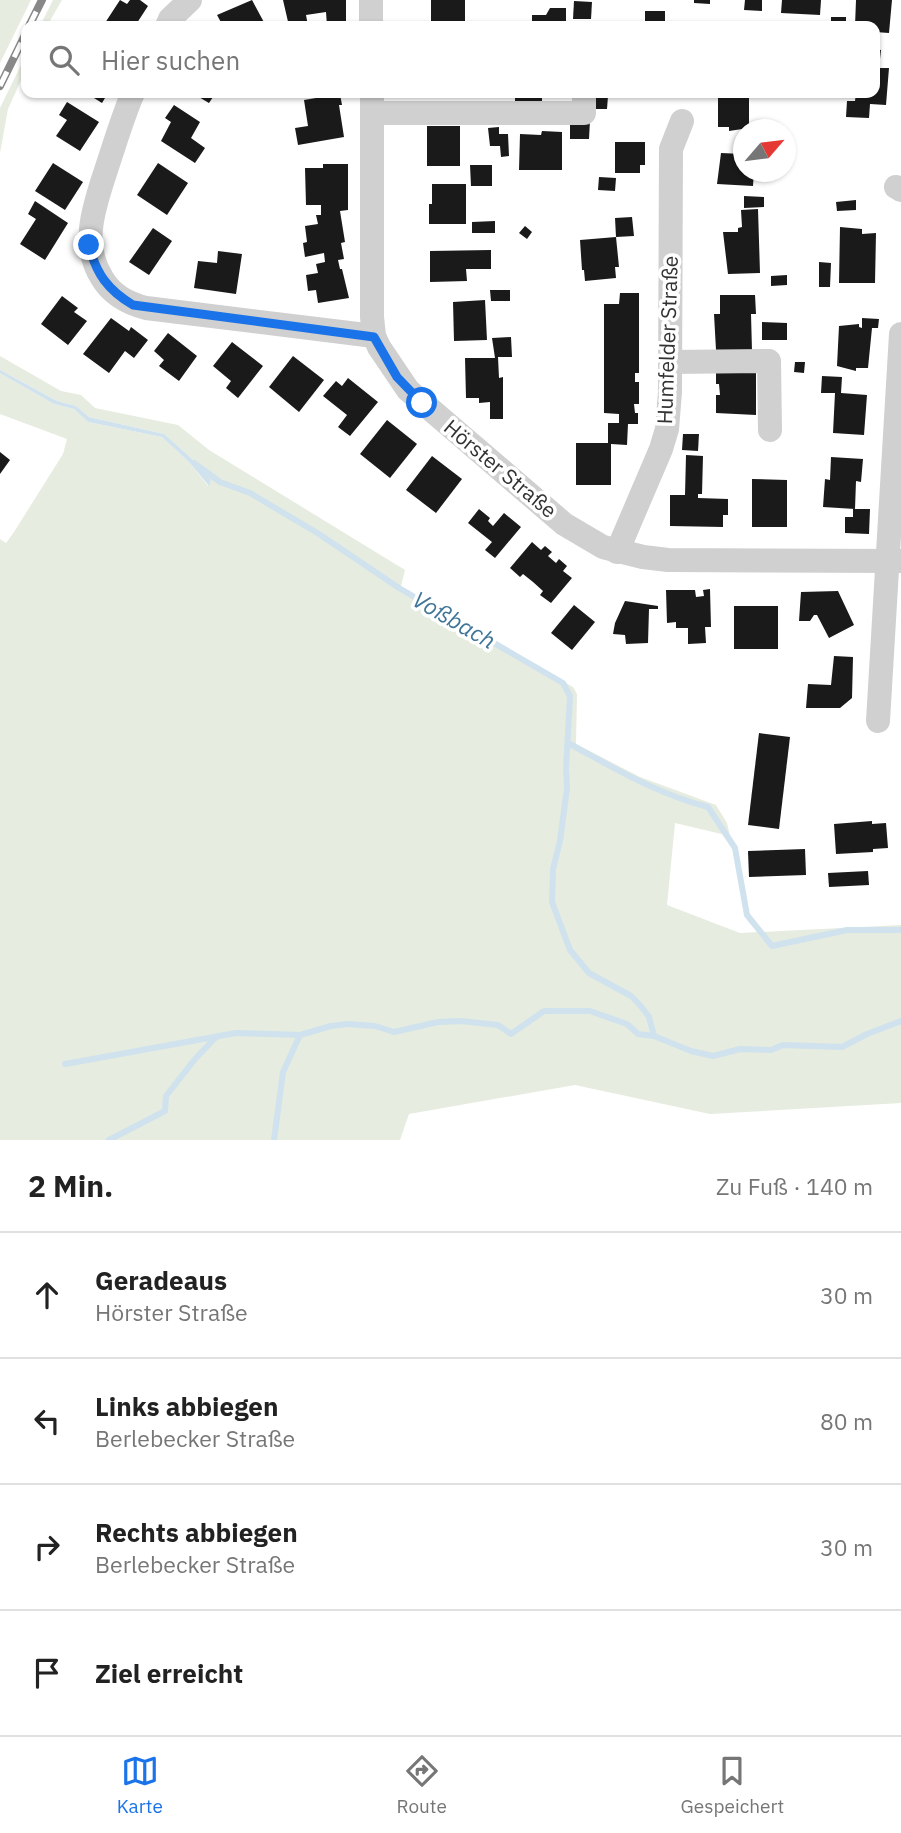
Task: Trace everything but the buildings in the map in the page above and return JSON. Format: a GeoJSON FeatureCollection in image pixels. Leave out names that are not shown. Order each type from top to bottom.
{"type":"FeatureCollection","features":[{"type":"Feature","properties":{"kind":"street"},"geometry":{"type":"LineString","coordinates":[[169,21],[190,0]]}},
{"type":"Feature","properties":{"kind":"street"},"geometry":{"type":"LineString","coordinates":[[371,0],[371,21]]}},
{"type":"Feature","properties":{"kind":"street"},"geometry":{"type":"LineString","coordinates":[[131,98],[90,231],[89,245],[94,266],[116,295],[133,305],[146,308],[374,337]]}},
{"type":"Feature","properties":{"kind":"street"},"geometry":{"type":"LineString","coordinates":[[372,103],[584,113],[584,98]]}},
{"type":"Feature","properties":{"kind":"street","name":"Hörster Straße"},"geometry":{"type":"LineString","coordinates":[[372,103],[374,337],[397,377],[422,403],[565,524],[585,538],[617,552],[668,560],[894,561]]}},
{"type":"Feature","properties":{"kind":"street","name":"Humfelder Straße"},"geometry":{"type":"LineString","coordinates":[[617,552],[661,449],[669,411],[671,149],[682,121]]}},
{"type":"Feature","properties":{"kind":"street"},"geometry":{"type":"LineString","coordinates":[[878,721],[894,561],[901,334]]}},
{"type":"Feature","properties":{"kind":"street"},"geometry":{"type":"LineString","coordinates":[[670,362],[769,361],[769,430]]}},
{"type":"Feature","properties":{"kind":"shaded area"},"geometry":{"type":"Polygon","coordinates":[[[0,0],[31,0],[0,63],[0,0]]]}},
{"type":"Feature","properties":{"kind":"shaded area"},"geometry":{"type":"Polygon","coordinates":[[[53,0],[62,0],[50,21],[42,21],[53,0]]]}},
{"type":"Feature","properties":{"kind":"shaded area"},"geometry":{"type":"Polygon","coordinates":[[[21,65],[21,80],[8,109],[0,153],[0,108],[21,65]]]}},
{"type":"Feature","properties":{"kind":"shaded area"},"geometry":{"type":"Polygon","coordinates":[[[0,356],[61,391],[81,395],[95,408],[178,425],[209,450],[405,570],[400,590],[573,687],[577,694],[576,744],[640,777],[716,805],[727,823],[730,836],[675,823],[667,905],[740,933],[901,925],[901,1103],[710,1114],[575,1085],[409,1114],[400,1140],[0,1140],[0,539],[6,543],[14,532],[63,454],[67,439],[0,414],[0,373],[54,404],[74,409],[88,422],[162,437],[189,462],[208,486],[211,481],[190,457],[164,434],[89,417],[76,406],[57,401],[0,370],[0,356]]]}},
{"type":"Feature","properties":{"kind":"water"},"geometry":{"type":"Polygon","coordinates":[[[0,370],[57,401],[76,406],[89,417],[164,434],[211,480],[209,486],[189,462],[162,437],[88,422],[74,409],[54,404],[0,373],[0,370]]]}},
{"type":"Feature","properties":{"kind":"waterway","name":"Voßbach"},"geometry":{"type":"LineString","coordinates":[[194,463],[220,482],[250,493],[319,534],[399,588],[563,683],[570,696],[567,788],[560,841],[553,869],[552,902],[570,950],[589,973],[631,996],[640,1005],[649,1017],[654,1036]]}},
{"type":"Feature","properties":{"kind":"waterway"},"geometry":{"type":"LineString","coordinates":[[568,743],[653,788],[708,807],[735,848],[747,915],[772,946],[847,930],[901,930]]}},
{"type":"Feature","properties":{"kind":"waterway"},"geometry":{"type":"LineString","coordinates":[[274,1140],[283,1072],[300,1035],[331,1026],[375,1026],[394,1032],[438,1022],[461,1021],[498,1025],[511,1034],[544,1011],[590,1011],[627,1024],[638,1034],[654,1036],[691,1051],[713,1056],[740,1049],[771,1050],[783,1045],[842,1047],[901,1021]]}},
{"type":"Feature","properties":{"kind":"waterway"},"geometry":{"type":"LineString","coordinates":[[65,1064],[236,1033],[300,1035]]}},
{"type":"Feature","properties":{"kind":"waterway"},"geometry":{"type":"LineString","coordinates":[[109,1140],[165,1111],[166,1096],[216,1037]]}},
{"type":"Feature","properties":{"kind":"railway"},"geometry":{"type":"LineString","coordinates":[[32,21],[42,0]]}},
{"type":"Feature","properties":{"kind":"railway"},"geometry":{"type":"LineString","coordinates":[[0,86],[21,43]]}},
{"type":"Feature","properties":{"kind":"route"},"geometry":{"type":"LineString","coordinates":[[89,245],[94,266],[107,286],[133,305],[374,337],[397,377],[422,403]]}}]}
